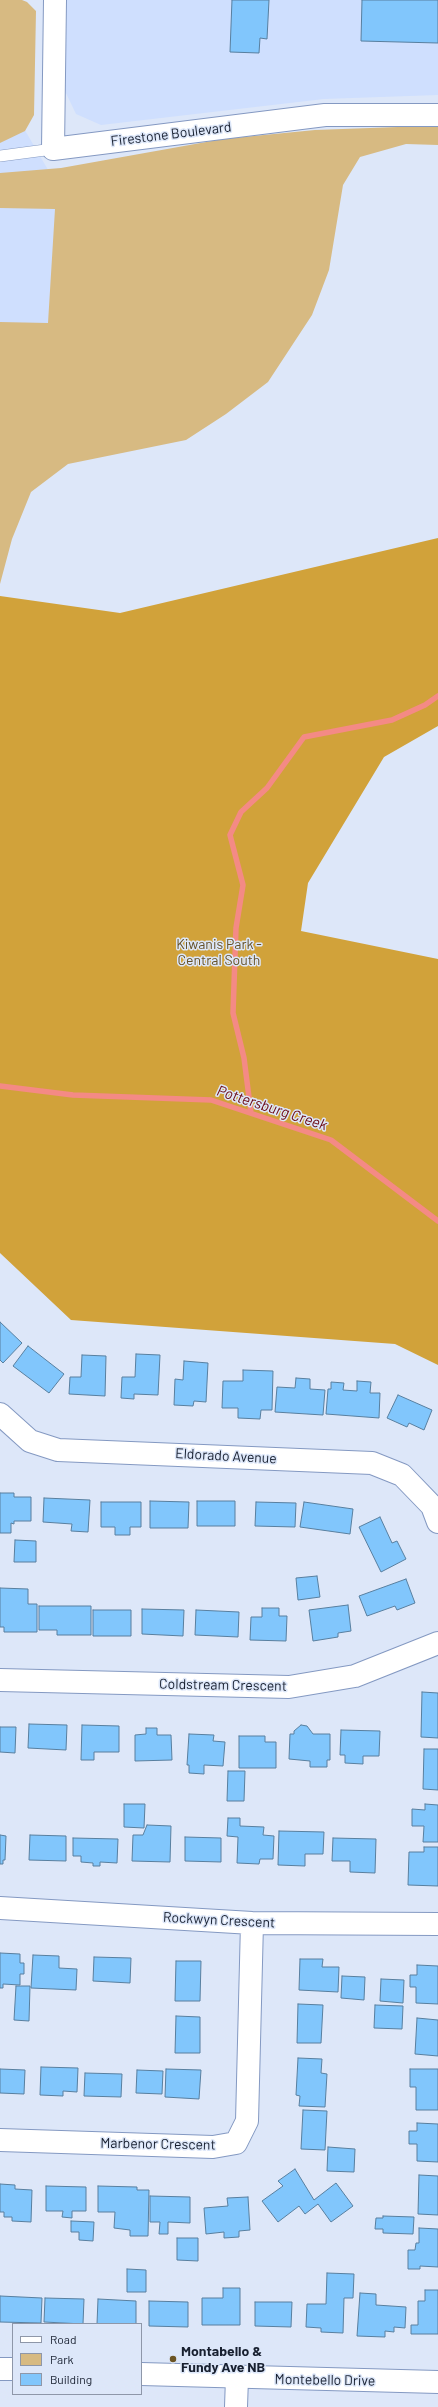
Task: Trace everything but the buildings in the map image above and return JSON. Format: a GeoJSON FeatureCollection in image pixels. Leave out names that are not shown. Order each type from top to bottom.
{"type":"FeatureCollection","features":[{"type":"Feature","properties":{"kind":"street"},"geometry":{"type":"LineString","coordinates":[[54,149],[55,0]]}},
{"type":"Feature","properties":{"kind":"street","name":"Firestone Boulevard"},"geometry":{"type":"LineString","coordinates":[[54,149],[325,115],[438,115]]}},
{"type":"Feature","properties":{"kind":"street","name":"Eldorado Avenue"},"geometry":{"type":"LineString","coordinates":[[0,1414],[30,1441],[58,1450],[372,1463],[402,1475],[432,1506],[438,1522]]}},
{"type":"Feature","properties":{"kind":"street","name":"Coldstream Crescent"},"geometry":{"type":"LineString","coordinates":[[0,1680],[289,1687],[355,1676],[438,1643]]}},
{"type":"Feature","properties":{"kind":"street","name":"Rockwyn Crescent"},"geometry":{"type":"LineString","coordinates":[[0,1908],[252,1923],[438,1924]]}},
{"type":"Feature","properties":{"kind":"street","name":"Marbenor Crescent"},"geometry":{"type":"LineString","coordinates":[[0,2140],[213,2148],[236,2143],[247,2121],[252,1923]]}},
{"type":"Feature","properties":{"kind":"street"},"geometry":{"type":"LineString","coordinates":[[0,2369],[12,2369]]}},
{"type":"Feature","properties":{"kind":"street","name":"Montebello Drive"},"geometry":{"type":"LineString","coordinates":[[142,2374],[237,2378],[438,2382]]}},
{"type":"Feature","properties":{"kind":"street"},"geometry":{"type":"LineString","coordinates":[[236,2407],[237,2378]]}},
{"type":"Feature","properties":{"kind":"lane"},"geometry":{"type":"LineString","coordinates":[[0,156],[54,149]]}},
{"type":"Feature","properties":{"kind":"shaded area"},"geometry":{"type":"Polygon","coordinates":[[[0,0],[17,0],[16,115],[68,204],[58,349],[0,347],[0,0]]]}},
{"type":"Feature","properties":{"kind":"shaded area"},"geometry":{"type":"Polygon","coordinates":[[[67,0],[438,0],[438,95],[324,99],[101,125],[76,114],[65,91],[67,0]]]}},
{"type":"Feature","properties":{"kind":"green space"},"geometry":{"type":"Polygon","coordinates":[[[0,0],[22,0],[27,2],[36,11],[34,115],[25,131],[0,143],[0,0]]]}},
{"type":"Feature","properties":{"kind":"green space"},"geometry":{"type":"Polygon","coordinates":[[[425,126],[438,127],[438,145],[406,144],[360,157],[343,185],[329,270],[312,315],[268,382],[226,414],[186,440],[68,464],[31,492],[12,539],[0,584],[0,322],[48,323],[55,209],[0,208],[0,173],[61,168],[223,139],[315,130],[425,126]]]}},
{"type":"Feature","properties":{"kind":"green space","name":"Kiwanis Park - Central South"},"geometry":{"type":"Polygon","coordinates":[[[438,538],[438,726],[384,757],[308,883],[301,931],[438,959],[438,1365],[395,1344],[71,1320],[0,1253],[0,596],[120,613],[438,538]]]}},
{"type":"Feature","properties":{"kind":"waterway"},"geometry":{"type":"LineString","coordinates":[[251,1113],[244,1058],[233,1013],[236,928],[243,885],[230,835],[241,812],[267,788],[304,737],[392,720],[425,705],[438,696]]}},
{"type":"Feature","properties":{"kind":"waterway","name":"Pottersburg Creek"},"geometry":{"type":"LineString","coordinates":[[0,1086],[73,1095],[211,1100],[331,1140],[438,1221]]}},
{"type":"Feature","properties":{"kind":"place","name":"Montabello & Fundy Ave NB"},"geometry":{"type":"Point","coordinates":[173,2359]}}]}
